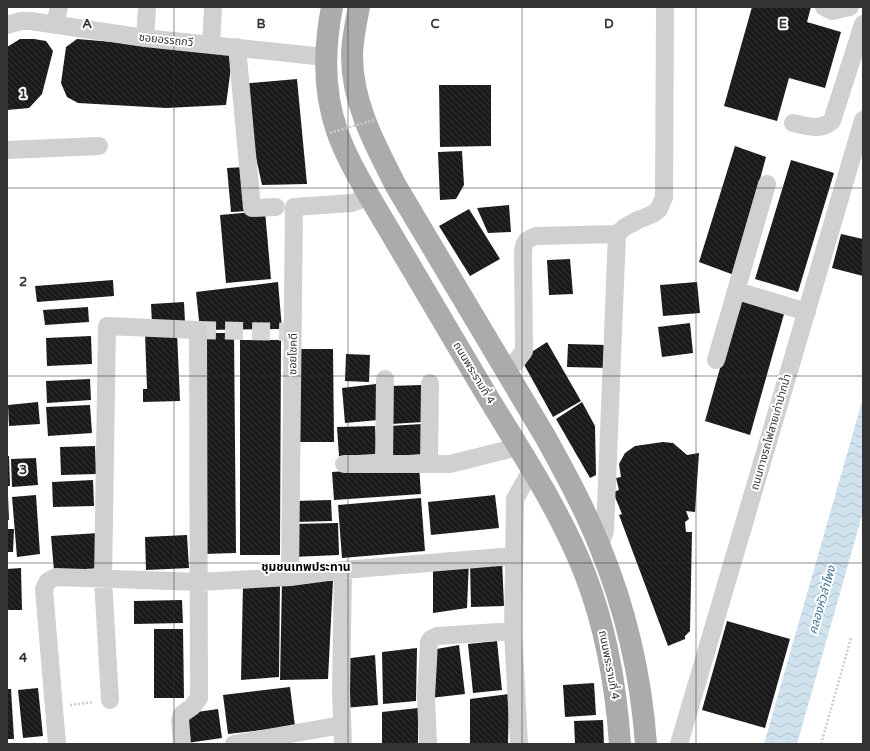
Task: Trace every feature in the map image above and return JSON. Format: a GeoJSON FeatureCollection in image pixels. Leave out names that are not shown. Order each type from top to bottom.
{"type":"FeatureCollection","features":[{"type":"Feature","properties":{"kind":"main road","name":"ถนนพระรามที่ 4"},"geometry":{"type":"LineString","coordinates":[[332,7],[328,26],[325,57],[326,79],[336,129],[351,164],[369,196],[532,469],[570,540],[596,606],[607,645],[613,679],[620,744]]}},
{"type":"Feature","properties":{"kind":"main road"},"geometry":{"type":"LineString","coordinates":[[359,7],[352,56],[355,84],[364,118],[374,143],[396,186],[550,444],[600,546],[617,590],[631,639],[640,686],[646,744]]}},
{"type":"Feature","properties":{"kind":"street"},"geometry":{"type":"LineString","coordinates":[[55,25],[59,7]]}},
{"type":"Feature","properties":{"kind":"street"},"geometry":{"type":"LineString","coordinates":[[145,38],[147,7]]}},
{"type":"Feature","properties":{"kind":"street"},"geometry":{"type":"LineString","coordinates":[[210,44],[213,7]]}},
{"type":"Feature","properties":{"kind":"street"},"geometry":{"type":"LineString","coordinates":[[506,371],[515,363],[524,351],[523,252],[527,239],[536,236],[617,234],[625,227],[654,214],[659,209],[664,197],[665,7]]}},
{"type":"Feature","properties":{"kind":"street"},"geometry":{"type":"LineString","coordinates":[[824,7],[832,12],[850,7]]}},
{"type":"Feature","properties":{"kind":"street","name":"ซอยอรรถกวี"},"geometry":{"type":"LineString","coordinates":[[7,24],[21,21],[31,21],[145,38],[325,57]]}},
{"type":"Feature","properties":{"kind":"street"},"geometry":{"type":"LineString","coordinates":[[793,122],[818,128],[826,126],[832,121],[863,24]]}},
{"type":"Feature","properties":{"kind":"street"},"geometry":{"type":"LineString","coordinates":[[237,47],[252,208],[276,207]]}},
{"type":"Feature","properties":{"kind":"street","name":"ถนนทางรถไฟสายเก่าปากน้ำ"},"geometry":{"type":"LineString","coordinates":[[679,744],[863,120]]}},
{"type":"Feature","properties":{"kind":"street"},"geometry":{"type":"LineString","coordinates":[[7,150],[99,146]]}},
{"type":"Feature","properties":{"kind":"street"},"geometry":{"type":"LineString","coordinates":[[716,360],[767,184]]}},
{"type":"Feature","properties":{"kind":"street","name":"ซอยโชคดี"},"geometry":{"type":"LineString","coordinates":[[290,577],[294,207],[352,203],[369,196]]}},
{"type":"Feature","properties":{"kind":"street"},"geometry":{"type":"LineString","coordinates":[[600,546],[605,531],[617,234]]}},
{"type":"Feature","properties":{"kind":"street"},"geometry":{"type":"LineString","coordinates":[[737,288],[807,310]]}},
{"type":"Feature","properties":{"kind":"street"},"geometry":{"type":"LineString","coordinates":[[110,700],[103,580],[106,326],[198,330],[199,698],[192,707],[182,714],[180,720],[182,744]]}},
{"type":"Feature","properties":{"kind":"street"},"geometry":{"type":"LineString","coordinates":[[384,464],[385,379]]}},
{"type":"Feature","properties":{"kind":"street"},"geometry":{"type":"LineString","coordinates":[[429,464],[430,383]]}},
{"type":"Feature","properties":{"kind":"street"},"geometry":{"type":"LineString","coordinates":[[344,464],[450,464],[518,447]]}},
{"type":"Feature","properties":{"kind":"street"},"geometry":{"type":"LineString","coordinates":[[519,744],[513,631],[515,499],[532,469]]}},
{"type":"Feature","properties":{"kind":"street"},"geometry":{"type":"LineString","coordinates":[[57,744],[44,589],[48,581],[56,577],[103,580],[199,582],[290,577],[343,570],[514,556]]}},
{"type":"Feature","properties":{"kind":"street"},"geometry":{"type":"LineString","coordinates":[[343,570],[341,692],[343,744]]}},
{"type":"Feature","properties":{"kind":"street"},"geometry":{"type":"LineString","coordinates":[[428,744],[426,697],[429,642],[431,639],[437,636],[513,631]]}},
{"type":"Feature","properties":{"kind":"street"},"geometry":{"type":"LineString","coordinates":[[234,744],[342,725]]}},
{"type":"Feature","properties":{"kind":"path"},"geometry":{"type":"LineString","coordinates":[[330,133],[374,120]]}},
{"type":"Feature","properties":{"kind":"path"},"geometry":{"type":"LineString","coordinates":[[821,744],[851,638]]}},
{"type":"Feature","properties":{"kind":"path"},"geometry":{"type":"LineString","coordinates":[[54,707],[110,700]]}},
{"type":"Feature","properties":{"kind":"water","name":"คลองหัวลำโพง"},"geometry":{"type":"Polygon","coordinates":[[[863,398],[863,512],[797,744],[764,744],[863,398]]]}},
{"type":"Feature","properties":{"kind":"building"},"geometry":{"type":"Polygon","coordinates":[[[752,7],[811,7],[807,22],[841,32],[825,88],[789,78],[777,121],[724,106],[752,7]]]}},
{"type":"Feature","properties":{"kind":"building"},"geometry":{"type":"Polygon","coordinates":[[[20,39],[46,41],[53,51],[42,94],[29,108],[7,110],[7,47],[20,39]]]}},
{"type":"Feature","properties":{"kind":"building"},"geometry":{"type":"Polygon","coordinates":[[[77,39],[233,52],[226,105],[166,108],[78,103],[67,97],[61,83],[66,47],[77,39]]]}},
{"type":"Feature","properties":{"kind":"building"},"geometry":{"type":"Polygon","coordinates":[[[297,79],[307,184],[262,185],[240,84],[297,79]]]}},
{"type":"Feature","properties":{"kind":"building"},"geometry":{"type":"Polygon","coordinates":[[[439,85],[491,85],[491,146],[440,147],[439,85]]]}},
{"type":"Feature","properties":{"kind":"building"},"geometry":{"type":"Polygon","coordinates":[[[735,146],[766,157],[734,275],[699,262],[735,146]]]}},
{"type":"Feature","properties":{"kind":"building"},"geometry":{"type":"Polygon","coordinates":[[[462,151],[464,185],[456,199],[440,200],[438,152],[462,151]]]}},
{"type":"Feature","properties":{"kind":"building"},"geometry":{"type":"Polygon","coordinates":[[[791,160],[834,173],[798,292],[755,279],[791,160]]]}},
{"type":"Feature","properties":{"kind":"building"},"geometry":{"type":"Polygon","coordinates":[[[245,167],[248,211],[231,212],[227,168],[245,167]]]}},
{"type":"Feature","properties":{"kind":"building"},"geometry":{"type":"Polygon","coordinates":[[[509,205],[511,232],[488,233],[477,208],[509,205]]]}},
{"type":"Feature","properties":{"kind":"building"},"geometry":{"type":"Polygon","coordinates":[[[469,209],[500,259],[470,276],[439,226],[469,209]]]}},
{"type":"Feature","properties":{"kind":"building"},"geometry":{"type":"Polygon","coordinates":[[[265,211],[271,279],[226,283],[220,215],[265,211]]]}},
{"type":"Feature","properties":{"kind":"building"},"geometry":{"type":"Polygon","coordinates":[[[841,234],[863,239],[863,276],[832,268],[841,234]]]}},
{"type":"Feature","properties":{"kind":"building"},"geometry":{"type":"Polygon","coordinates":[[[570,259],[573,294],[549,295],[547,260],[570,259]]]}},
{"type":"Feature","properties":{"kind":"building"},"geometry":{"type":"Polygon","coordinates":[[[113,280],[114,296],[37,302],[35,286],[113,280]]]}},
{"type":"Feature","properties":{"kind":"building"},"geometry":{"type":"Polygon","coordinates":[[[278,282],[282,329],[200,330],[196,292],[278,282]]]}},
{"type":"Feature","properties":{"kind":"building"},"geometry":{"type":"Polygon","coordinates":[[[697,282],[700,313],[663,316],[660,285],[697,282]]]}},
{"type":"Feature","properties":{"kind":"building"},"geometry":{"type":"Polygon","coordinates":[[[741,294],[786,307],[750,435],[705,421],[741,294]]]}},
{"type":"Feature","properties":{"kind":"building"},"geometry":{"type":"Polygon","coordinates":[[[184,302],[185,322],[152,324],[151,304],[184,302]]]}},
{"type":"Feature","properties":{"kind":"building"},"geometry":{"type":"Polygon","coordinates":[[[88,307],[89,322],[45,325],[43,310],[88,307]]]}},
{"type":"Feature","properties":{"kind":"building"},"geometry":{"type":"Polygon","coordinates":[[[690,323],[693,353],[662,357],[658,327],[690,323]]]}},
{"type":"Feature","properties":{"kind":"building"},"geometry":{"type":"Polygon","coordinates":[[[177,332],[180,401],[143,402],[143,389],[147,389],[145,333],[177,332]]]}},
{"type":"Feature","properties":{"kind":"building"},"geometry":{"type":"Polygon","coordinates":[[[201,333],[234,333],[236,553],[203,554],[201,333]]]}},
{"type":"Feature","properties":{"kind":"building"},"geometry":{"type":"Polygon","coordinates":[[[91,336],[92,364],[47,366],[46,338],[91,336]]]}},
{"type":"Feature","properties":{"kind":"building"},"geometry":{"type":"Polygon","coordinates":[[[240,340],[281,340],[280,555],[240,555],[240,340]]]}},
{"type":"Feature","properties":{"kind":"building"},"geometry":{"type":"Polygon","coordinates":[[[547,342],[581,401],[553,417],[521,359],[547,342]]]}},
{"type":"Feature","properties":{"kind":"building"},"geometry":{"type":"Polygon","coordinates":[[[568,344],[607,345],[606,368],[567,367],[568,344]]]}},
{"type":"Feature","properties":{"kind":"building"},"geometry":{"type":"Polygon","coordinates":[[[296,349],[333,349],[334,442],[296,442],[296,349]]]}},
{"type":"Feature","properties":{"kind":"building"},"geometry":{"type":"Polygon","coordinates":[[[346,354],[370,355],[369,382],[345,381],[346,354]]]}},
{"type":"Feature","properties":{"kind":"building"},"geometry":{"type":"Polygon","coordinates":[[[90,379],[91,400],[47,403],[46,381],[90,379]]]}},
{"type":"Feature","properties":{"kind":"building"},"geometry":{"type":"Polygon","coordinates":[[[376,384],[379,420],[345,423],[342,388],[376,384]]]}},
{"type":"Feature","properties":{"kind":"building"},"geometry":{"type":"Polygon","coordinates":[[[421,385],[423,422],[391,424],[390,386],[421,385]]]}},
{"type":"Feature","properties":{"kind":"building"},"geometry":{"type":"Polygon","coordinates":[[[38,402],[40,424],[9,426],[8,405],[38,402]]]}},
{"type":"Feature","properties":{"kind":"building"},"geometry":{"type":"Polygon","coordinates":[[[582,402],[595,426],[596,475],[590,478],[556,419],[582,402]]]}},
{"type":"Feature","properties":{"kind":"building"},"geometry":{"type":"Polygon","coordinates":[[[90,405],[92,433],[48,436],[46,407],[90,405]]]}},
{"type":"Feature","properties":{"kind":"building"},"geometry":{"type":"Polygon","coordinates":[[[422,424],[425,454],[391,456],[389,426],[422,424]]]}},
{"type":"Feature","properties":{"kind":"building"},"geometry":{"type":"Polygon","coordinates":[[[375,426],[377,454],[339,456],[337,427],[375,426]]]}},
{"type":"Feature","properties":{"kind":"building"},"geometry":{"type":"Polygon","coordinates":[[[663,442],[673,443],[687,455],[699,453],[695,512],[686,511],[689,519],[685,522],[686,532],[692,532],[690,631],[685,636],[685,639],[668,646],[619,515],[622,514],[613,492],[619,490],[616,478],[621,477],[619,464],[625,453],[635,446],[663,442]]]}},
{"type":"Feature","properties":{"kind":"building"},"geometry":{"type":"Polygon","coordinates":[[[95,446],[96,474],[61,475],[60,447],[95,446]]]}},
{"type":"Feature","properties":{"kind":"building"},"geometry":{"type":"Polygon","coordinates":[[[7,456],[9,456],[10,486],[7,486],[7,456]]]}},
{"type":"Feature","properties":{"kind":"building"},"geometry":{"type":"Polygon","coordinates":[[[36,458],[38,485],[12,487],[11,459],[36,458]]]}},
{"type":"Feature","properties":{"kind":"building"},"geometry":{"type":"Polygon","coordinates":[[[419,466],[421,494],[334,500],[332,472],[419,466]]]}},
{"type":"Feature","properties":{"kind":"building"},"geometry":{"type":"Polygon","coordinates":[[[93,480],[94,506],[53,507],[52,482],[93,480]]]}},
{"type":"Feature","properties":{"kind":"building"},"geometry":{"type":"Polygon","coordinates":[[[36,495],[40,554],[17,557],[12,497],[36,495]]]}},
{"type":"Feature","properties":{"kind":"building"},"geometry":{"type":"Polygon","coordinates":[[[495,495],[499,528],[431,535],[428,502],[495,495]]]}},
{"type":"Feature","properties":{"kind":"building"},"geometry":{"type":"Polygon","coordinates":[[[8,496],[9,520],[7,520],[8,496]]]}},
{"type":"Feature","properties":{"kind":"building"},"geometry":{"type":"Polygon","coordinates":[[[421,498],[425,551],[342,558],[338,505],[421,498]]]}},
{"type":"Feature","properties":{"kind":"building"},"geometry":{"type":"Polygon","coordinates":[[[331,500],[332,521],[294,522],[294,501],[331,500]]]}},
{"type":"Feature","properties":{"kind":"building"},"geometry":{"type":"Polygon","coordinates":[[[338,523],[339,555],[292,557],[291,524],[338,523]]]}},
{"type":"Feature","properties":{"kind":"building"},"geometry":{"type":"Polygon","coordinates":[[[7,529],[14,529],[13,552],[7,552],[7,529]]]}},
{"type":"Feature","properties":{"kind":"building"},"geometry":{"type":"Polygon","coordinates":[[[99,533],[101,568],[54,571],[51,536],[99,533]]]}},
{"type":"Feature","properties":{"kind":"building"},"geometry":{"type":"Polygon","coordinates":[[[187,535],[189,568],[146,570],[145,537],[187,535]]]}},
{"type":"Feature","properties":{"kind":"building"},"geometry":{"type":"Polygon","coordinates":[[[502,560],[504,606],[471,607],[470,562],[502,560]]]}},
{"type":"Feature","properties":{"kind":"building"},"geometry":{"type":"Polygon","coordinates":[[[469,561],[467,608],[433,613],[433,564],[469,561]]]}},
{"type":"Feature","properties":{"kind":"building"},"geometry":{"type":"Polygon","coordinates":[[[21,568],[22,610],[7,610],[7,569],[21,568]]]}},
{"type":"Feature","properties":{"kind":"building"},"geometry":{"type":"Polygon","coordinates":[[[282,580],[333,581],[328,679],[280,680],[282,580]]]}},
{"type":"Feature","properties":{"kind":"building"},"geometry":{"type":"Polygon","coordinates":[[[280,582],[279,677],[241,680],[243,584],[280,582]]]}},
{"type":"Feature","properties":{"kind":"building"},"geometry":{"type":"Polygon","coordinates":[[[182,600],[183,623],[134,624],[134,601],[182,600]]]}},
{"type":"Feature","properties":{"kind":"building"},"geometry":{"type":"Polygon","coordinates":[[[727,621],[790,639],[765,728],[702,710],[727,621]]]}},
{"type":"Feature","properties":{"kind":"building"},"geometry":{"type":"Polygon","coordinates":[[[154,629],[183,629],[184,698],[154,698],[154,629]]]}},
{"type":"Feature","properties":{"kind":"building"},"geometry":{"type":"Polygon","coordinates":[[[497,641],[502,690],[473,693],[468,644],[497,641]]]}},
{"type":"Feature","properties":{"kind":"building"},"geometry":{"type":"Polygon","coordinates":[[[459,645],[465,694],[430,698],[431,650],[459,645]]]}},
{"type":"Feature","properties":{"kind":"building"},"geometry":{"type":"Polygon","coordinates":[[[417,648],[416,701],[383,704],[382,652],[417,648]]]}},
{"type":"Feature","properties":{"kind":"building"},"geometry":{"type":"Polygon","coordinates":[[[375,655],[378,705],[344,708],[343,659],[375,655]]]}},
{"type":"Feature","properties":{"kind":"building"},"geometry":{"type":"Polygon","coordinates":[[[594,683],[596,715],[565,717],[563,685],[594,683]]]}},
{"type":"Feature","properties":{"kind":"building"},"geometry":{"type":"Polygon","coordinates":[[[290,687],[295,726],[228,734],[223,695],[290,687]]]}},
{"type":"Feature","properties":{"kind":"building"},"geometry":{"type":"Polygon","coordinates":[[[38,688],[43,736],[23,738],[18,690],[38,688]]]}},
{"type":"Feature","properties":{"kind":"building"},"geometry":{"type":"Polygon","coordinates":[[[7,689],[11,689],[14,739],[7,739],[7,689]]]}},
{"type":"Feature","properties":{"kind":"building"},"geometry":{"type":"Polygon","coordinates":[[[509,694],[508,744],[470,744],[470,699],[509,694]]]}},
{"type":"Feature","properties":{"kind":"building"},"geometry":{"type":"Polygon","coordinates":[[[418,708],[418,744],[382,744],[382,712],[418,708]]]}},
{"type":"Feature","properties":{"kind":"building"},"geometry":{"type":"Polygon","coordinates":[[[218,709],[222,738],[187,743],[183,714],[218,709]]]}},
{"type":"Feature","properties":{"kind":"building"},"geometry":{"type":"Polygon","coordinates":[[[603,720],[604,744],[575,744],[574,721],[603,720]]]}},
{"type":"Feature","properties":{"kind":"tunnel"},"geometry":{"type":"LineString","coordinates":[[198,330],[293,332]]}},
{"type":"Feature","properties":{"kind":"district","name":"ชุมชนเทพประทาน"},"geometry":{"type":"Point","coordinates":[306,567]}}]}
